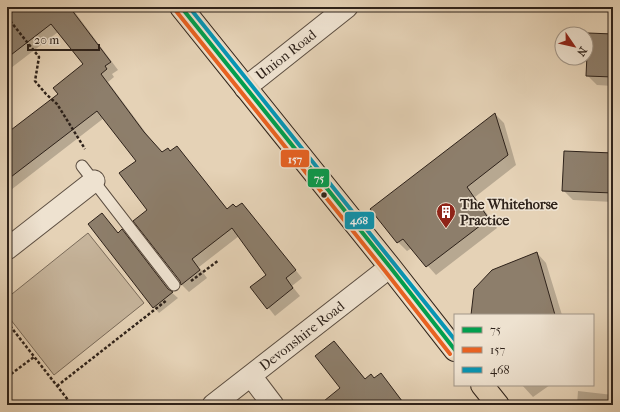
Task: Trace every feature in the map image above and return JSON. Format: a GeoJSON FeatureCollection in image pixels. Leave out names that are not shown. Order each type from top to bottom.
{"type":"FeatureCollection","features":[{"type":"Feature","properties":{"kind":"main road"},"geometry":{"type":"LineString","coordinates":[[180,7],[454,349]]}},
{"type":"Feature","properties":{"kind":"main road"},"geometry":{"type":"LineString","coordinates":[[483,386],[498,405]]}},
{"type":"Feature","properties":{"kind":"street","name":"Union Road"},"geometry":{"type":"LineString","coordinates":[[244,88],[347,7]]}},
{"type":"Feature","properties":{"kind":"street"},"geometry":{"type":"LineString","coordinates":[[7,249],[88,174]]}},
{"type":"Feature","properties":{"kind":"street","name":"Devonshire Road"},"geometry":{"type":"LineString","coordinates":[[213,405],[390,267]]}},
{"type":"Feature","properties":{"kind":"street"},"geometry":{"type":"LineString","coordinates":[[251,376],[273,405]]}},
{"type":"Feature","properties":{"kind":"lane"},"geometry":{"type":"LineString","coordinates":[[88,174],[174,285]]}},
{"type":"Feature","properties":{"kind":"path"},"geometry":{"type":"LineString","coordinates":[[7,17],[39,57],[35,81],[57,104],[86,147],[88,174]]}},
{"type":"Feature","properties":{"kind":"path"},"geometry":{"type":"LineString","coordinates":[[188,284],[218,260]]}},
{"type":"Feature","properties":{"kind":"path"},"geometry":{"type":"LineString","coordinates":[[57,386],[169,298]]}},
{"type":"Feature","properties":{"kind":"path"},"geometry":{"type":"LineString","coordinates":[[7,322],[72,405]]}},
{"type":"Feature","properties":{"kind":"path"},"geometry":{"type":"LineString","coordinates":[[7,377],[34,357]]}},
{"type":"Feature","properties":{"kind":"shaded area"},"geometry":{"type":"Polygon","coordinates":[[[88,233],[144,303],[54,375],[7,315],[7,298],[88,233]]]}},
{"type":"Feature","properties":{"kind":"building"},"geometry":{"type":"Polygon","coordinates":[[[19,7],[73,7],[71,9],[111,62],[105,66],[107,69],[101,74],[144,132],[162,152],[168,148],[170,151],[177,146],[227,209],[233,204],[236,207],[242,203],[296,270],[286,278],[293,288],[267,309],[250,287],[266,275],[232,228],[192,259],[200,270],[181,285],[180,281],[133,221],[147,210],[119,173],[136,161],[97,111],[7,180],[7,133],[58,94],[53,88],[83,64],[51,24],[7,58],[7,16],[19,7]]]}},
{"type":"Feature","properties":{"kind":"building"},"geometry":{"type":"Polygon","coordinates":[[[594,33],[613,34],[613,77],[586,76],[586,66],[594,66],[594,33]]]}},
{"type":"Feature","properties":{"kind":"building"},"geometry":{"type":"Polygon","coordinates":[[[495,113],[508,155],[467,187],[489,219],[426,267],[403,239],[397,243],[370,209],[495,113]]]}},
{"type":"Feature","properties":{"kind":"building"},"geometry":{"type":"Polygon","coordinates":[[[564,151],[613,153],[613,193],[562,191],[564,151]]]}},
{"type":"Feature","properties":{"kind":"building"},"geometry":{"type":"Polygon","coordinates":[[[102,213],[118,233],[122,229],[168,289],[173,292],[153,308],[88,224],[102,213]]]}},
{"type":"Feature","properties":{"kind":"building"},"geometry":{"type":"Polygon","coordinates":[[[537,252],[555,314],[471,314],[474,289],[492,270],[537,252]]]}},
{"type":"Feature","properties":{"kind":"building"},"geometry":{"type":"Polygon","coordinates":[[[334,341],[365,379],[371,374],[374,378],[381,373],[405,405],[319,405],[340,388],[315,356],[334,341]]]}},
{"type":"Feature","properties":{"kind":"transit line","name":"75"},"geometry":{"type":"LineString","coordinates":[[181,7],[454,349]]}},
{"type":"Feature","properties":{"kind":"transit line","name":"468"},"geometry":{"type":"LineString","coordinates":[[189,7],[454,339]]}},
{"type":"Feature","properties":{"kind":"transit line","name":"157"},"geometry":{"type":"LineString","coordinates":[[176,11],[450,354]]}},
{"type":"Feature","properties":{"kind":"place","name":"The Whitehorse Practice"},"geometry":{"type":"Point","coordinates":[446,229]}}]}
